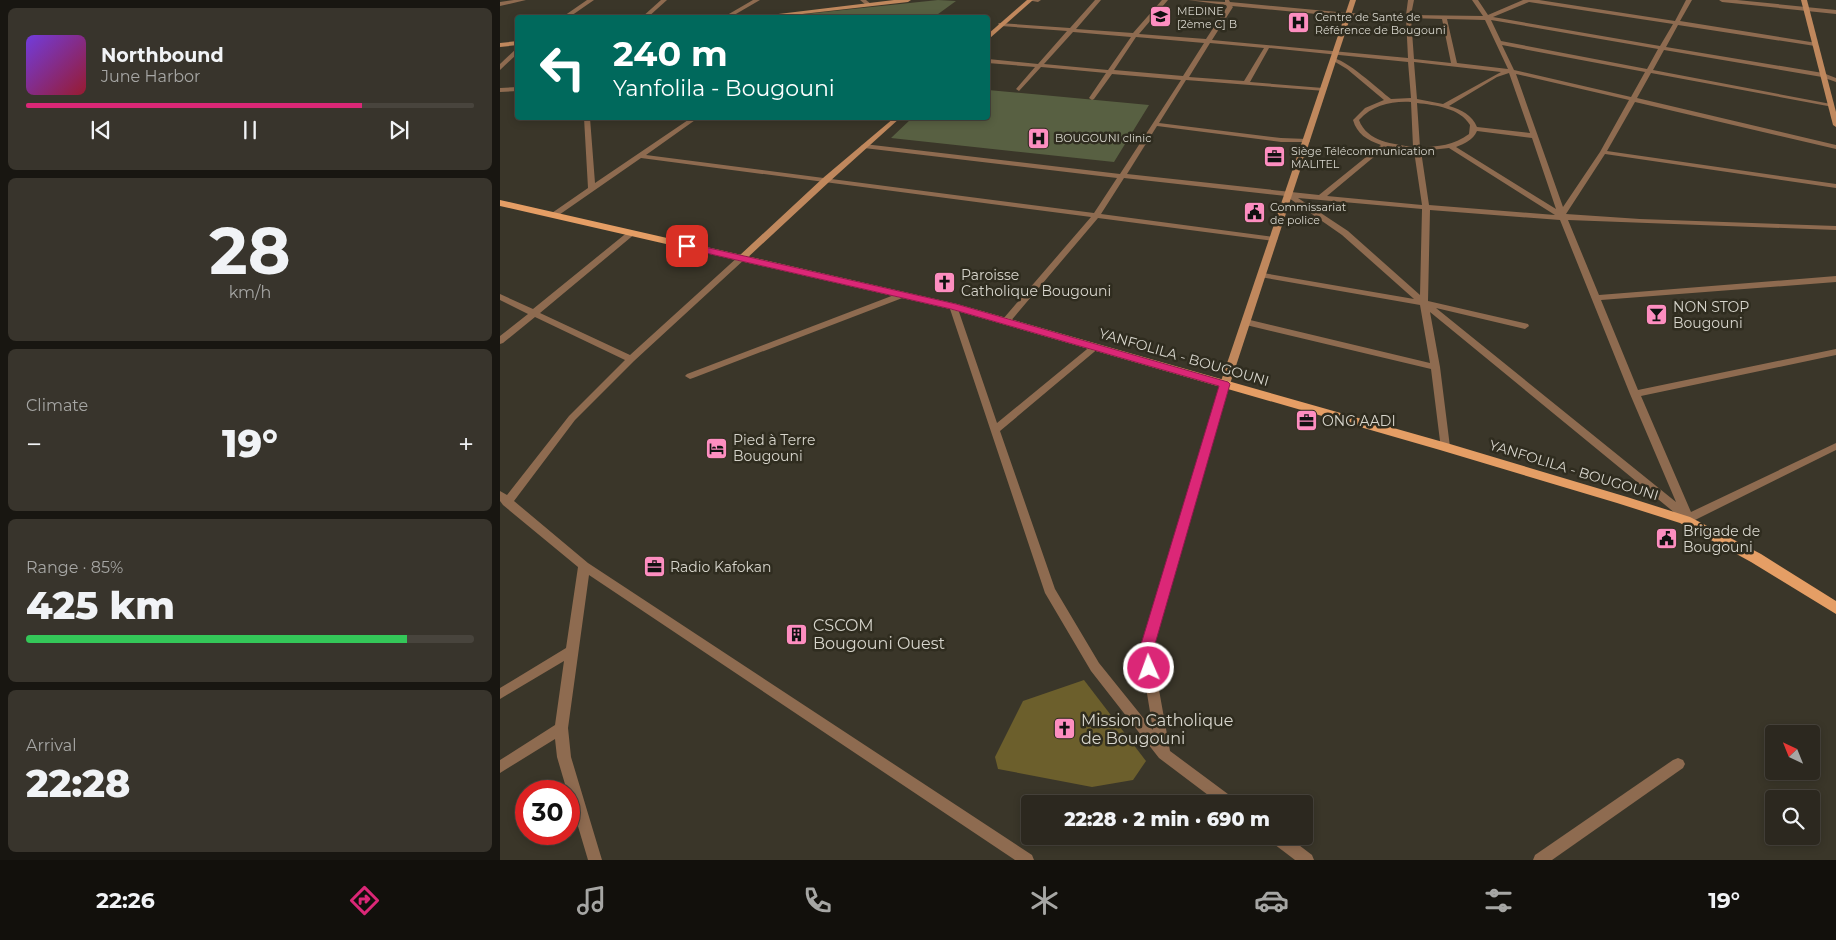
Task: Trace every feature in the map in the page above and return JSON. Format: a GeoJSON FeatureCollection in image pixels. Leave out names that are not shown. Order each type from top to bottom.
{"type":"FeatureCollection","features":[{"type":"Feature","properties":{"kind":"main road","name":"YANFOLILA - BOUGOUNI"},"geometry":{"type":"LineString","coordinates":[[500,203],[953,306],[1445,447],[1687,519],[1756,558],[1836,608]]}},
{"type":"Feature","properties":{"kind":"street"},"geometry":{"type":"LineString","coordinates":[[500,1],[523,0]]}},
{"type":"Feature","properties":{"kind":"street"},"geometry":{"type":"LineString","coordinates":[[568,15],[592,0]]}},
{"type":"Feature","properties":{"kind":"street"},"geometry":{"type":"LineString","coordinates":[[646,15],[664,0]]}},
{"type":"Feature","properties":{"kind":"street"},"geometry":{"type":"LineString","coordinates":[[730,15],[757,0]]}},
{"type":"Feature","properties":{"kind":"street"},"geometry":{"type":"LineString","coordinates":[[862,0],[868,4]]}},
{"type":"Feature","properties":{"kind":"street"},"geometry":{"type":"LineString","coordinates":[[774,15],[908,0]]}},
{"type":"Feature","properties":{"kind":"street"},"geometry":{"type":"LineString","coordinates":[[990,35],[1030,0],[1038,0]]}},
{"type":"Feature","properties":{"kind":"street"},"geometry":{"type":"LineString","coordinates":[[1019,88],[1098,0]]}},
{"type":"Feature","properties":{"kind":"street"},"geometry":{"type":"LineString","coordinates":[[1092,98],[1135,36],[1165,0]]}},
{"type":"Feature","properties":{"kind":"street"},"geometry":{"type":"LineString","coordinates":[[1192,0],[1348,15],[1487,18],[1823,75],[1836,80]]}},
{"type":"Feature","properties":{"kind":"street"},"geometry":{"type":"LineString","coordinates":[[1164,754],[1146,651],[1224,384],[1263,275],[1353,0]]}},
{"type":"Feature","properties":{"kind":"street"},"geometry":{"type":"LineString","coordinates":[[1411,0],[1408,16],[1417,149],[1426,208],[1424,303],[1435,367],[1445,447]]}},
{"type":"Feature","properties":{"kind":"street"},"geometry":{"type":"LineString","coordinates":[[1475,0],[1487,18],[1510,71],[1536,136],[1563,215],[1687,519]]}},
{"type":"Feature","properties":{"kind":"street"},"geometry":{"type":"LineString","coordinates":[[1487,18],[1528,0],[1815,44]]}},
{"type":"Feature","properties":{"kind":"street"},"geometry":{"type":"LineString","coordinates":[[1563,215],[1603,152],[1688,0]]}},
{"type":"Feature","properties":{"kind":"street"},"geometry":{"type":"LineString","coordinates":[[1722,0],[1834,12]]}},
{"type":"Feature","properties":{"kind":"street"},"geometry":{"type":"LineString","coordinates":[[1804,0],[1836,125]]}},
{"type":"Feature","properties":{"kind":"street"},"geometry":{"type":"LineString","coordinates":[[1006,321],[1097,216],[1121,175],[1230,7],[1228,2]]}},
{"type":"Feature","properties":{"kind":"street"},"geometry":{"type":"LineString","coordinates":[[1444,17],[1454,64]]}},
{"type":"Feature","properties":{"kind":"street"},"geometry":{"type":"LineString","coordinates":[[1001,24],[1267,46],[1334,56],[1412,60],[1510,71],[1836,147]]}},
{"type":"Feature","properties":{"kind":"street"},"geometry":{"type":"LineString","coordinates":[[1498,42],[1831,106]]}},
{"type":"Feature","properties":{"kind":"street"},"geometry":{"type":"LineString","coordinates":[[500,45],[515,43]]}},
{"type":"Feature","properties":{"kind":"street"},"geometry":{"type":"LineString","coordinates":[[1246,83],[1267,46]]}},
{"type":"Feature","properties":{"kind":"street"},"geometry":{"type":"LineString","coordinates":[[500,68],[515,52]]}},
{"type":"Feature","properties":{"kind":"street"},"geometry":{"type":"LineString","coordinates":[[1334,56],[1389,101]]}},
{"type":"Feature","properties":{"kind":"street"},"geometry":{"type":"LineString","coordinates":[[990,61],[1324,90]]}},
{"type":"Feature","properties":{"kind":"street"},"geometry":{"type":"LineString","coordinates":[[1444,106],[1495,76],[1510,71]]}},
{"type":"Feature","properties":{"kind":"street"},"geometry":{"type":"LineString","coordinates":[[500,90],[515,89]]}},
{"type":"Feature","properties":{"kind":"street"},"geometry":{"type":"LineString","coordinates":[[1389,101],[1415,101],[1444,106],[1463,114],[1472,123],[1474,129],[1472,136],[1462,143],[1450,146],[1417,149],[1386,144],[1360,131],[1356,120],[1364,109],[1389,101]]}},
{"type":"Feature","properties":{"kind":"street"},"geometry":{"type":"LineString","coordinates":[[587,120],[592,188]]}},
{"type":"Feature","properties":{"kind":"street"},"geometry":{"type":"LineString","coordinates":[[553,215],[692,120]]}},
{"type":"Feature","properties":{"kind":"street"},"geometry":{"type":"LineString","coordinates":[[895,120],[826,180],[631,359],[572,418],[504,498],[584,566],[1027,860]]}},
{"type":"Feature","properties":{"kind":"street"},"geometry":{"type":"LineString","coordinates":[[1155,124],[1281,140],[1307,141]]}},
{"type":"Feature","properties":{"kind":"street"},"geometry":{"type":"LineString","coordinates":[[1474,129],[1536,136]]}},
{"type":"Feature","properties":{"kind":"street"},"geometry":{"type":"LineString","coordinates":[[1321,197],[1386,144]]}},
{"type":"Feature","properties":{"kind":"street"},"geometry":{"type":"LineString","coordinates":[[864,146],[1426,208],[1836,228]]}},
{"type":"Feature","properties":{"kind":"street"},"geometry":{"type":"LineString","coordinates":[[1450,146],[1563,215]]}},
{"type":"Feature","properties":{"kind":"street"},"geometry":{"type":"LineString","coordinates":[[1603,152],[1836,186]]}},
{"type":"Feature","properties":{"kind":"street"},"geometry":{"type":"LineString","coordinates":[[640,156],[1274,239]]}},
{"type":"Feature","properties":{"kind":"street"},"geometry":{"type":"LineString","coordinates":[[1289,194],[1345,233],[1424,303],[1687,519]]}},
{"type":"Feature","properties":{"kind":"street"},"geometry":{"type":"LineString","coordinates":[[500,341],[632,233]]}},
{"type":"Feature","properties":{"kind":"street"},"geometry":{"type":"LineString","coordinates":[[1263,275],[1424,303],[1524,326]]}},
{"type":"Feature","properties":{"kind":"street"},"geometry":{"type":"LineString","coordinates":[[1597,298],[1836,279]]}},
{"type":"Feature","properties":{"kind":"street"},"geometry":{"type":"LineString","coordinates":[[690,376],[902,295]]}},
{"type":"Feature","properties":{"kind":"street"},"geometry":{"type":"LineString","coordinates":[[500,297],[631,359]]}},
{"type":"Feature","properties":{"kind":"street"},"geometry":{"type":"LineString","coordinates":[[953,306],[1049,590],[1095,667],[1164,754],[1219,795]]}},
{"type":"Feature","properties":{"kind":"street"},"geometry":{"type":"LineString","coordinates":[[1246,322],[1435,367]]}},
{"type":"Feature","properties":{"kind":"street"},"geometry":{"type":"LineString","coordinates":[[995,430],[1095,347]]}},
{"type":"Feature","properties":{"kind":"street"},"geometry":{"type":"LineString","coordinates":[[1635,394],[1836,352]]}},
{"type":"Feature","properties":{"kind":"street"},"geometry":{"type":"LineString","coordinates":[[1687,519],[1836,446]]}},
{"type":"Feature","properties":{"kind":"street"},"geometry":{"type":"LineString","coordinates":[[584,566],[561,728],[564,757],[595,860]]}},
{"type":"Feature","properties":{"kind":"street"},"geometry":{"type":"LineString","coordinates":[[500,694],[573,650]]}},
{"type":"Feature","properties":{"kind":"street"},"geometry":{"type":"LineString","coordinates":[[500,767],[561,728]]}},
{"type":"Feature","properties":{"kind":"street"},"geometry":{"type":"LineString","coordinates":[[1540,860],[1678,764]]}},
{"type":"Feature","properties":{"kind":"street"},"geometry":{"type":"LineString","coordinates":[[1287,845],[1308,860]]}},
{"type":"Feature","properties":{"kind":"green space"},"geometry":{"type":"Polygon","coordinates":[[[938,0],[956,1],[937,15],[796,15],[938,0]]]}},
{"type":"Feature","properties":{"kind":"green space"},"geometry":{"type":"Polygon","coordinates":[[[990,90],[1149,105],[1114,162],[891,138],[910,120],[990,120],[990,90]]]}},
{"type":"Feature","properties":{"kind":"building","name":"Mission Catholique de Bougouni"},"geometry":{"type":"Polygon","coordinates":[[[1084,680],[1146,761],[1133,780],[1092,787],[998,769],[995,757],[1023,701],[1084,680]]]}},
{"type":"Feature","properties":{"kind":"place","name":"MEDINE [2ème C] B"},"geometry":{"type":"Point","coordinates":[1161,17]}},
{"type":"Feature","properties":{"kind":"place","name":"Centre de Santé de Référence de Bougouni"},"geometry":{"type":"Point","coordinates":[1299,23]}},
{"type":"Feature","properties":{"kind":"place","name":"BOUGOUNI clinic"},"geometry":{"type":"Point","coordinates":[1039,138]}},
{"type":"Feature","properties":{"kind":"place","name":"Siège Télécommunication MALITEL"},"geometry":{"type":"Point","coordinates":[1275,157]}},
{"type":"Feature","properties":{"kind":"place","name":"Commissariat de police"},"geometry":{"type":"Point","coordinates":[1254,213]}},
{"type":"Feature","properties":{"kind":"place","name":"Paroisse Catholique Bougouni"},"geometry":{"type":"Point","coordinates":[945,283]}},
{"type":"Feature","properties":{"kind":"place","name":"NON STOP Bougouni"},"geometry":{"type":"Point","coordinates":[1657,315]}},
{"type":"Feature","properties":{"kind":"place","name":"ONG AADI"},"geometry":{"type":"Point","coordinates":[1306,421]}},
{"type":"Feature","properties":{"kind":"place","name":"Pied à Terre Bougouni"},"geometry":{"type":"Point","coordinates":[717,448]}},
{"type":"Feature","properties":{"kind":"place","name":"Brigade de Bougouni"},"geometry":{"type":"Point","coordinates":[1667,539]}},
{"type":"Feature","properties":{"kind":"place","name":"Radio Kafokan"},"geometry":{"type":"Point","coordinates":[654,567]}},
{"type":"Feature","properties":{"kind":"place","name":"CSCOM Bougouni Ouest"},"geometry":{"type":"Point","coordinates":[797,634]}},
{"type":"Feature","properties":{"kind":"place","name":"Mission Catholique de Bougouni"},"geometry":{"type":"Point","coordinates":[1065,729]}},
{"type":"Feature","properties":{"kind":"route"},"geometry":{"type":"LineString","coordinates":[[687,246],[953,306],[1224,384],[1146,651],[1149,668]]}}]}
